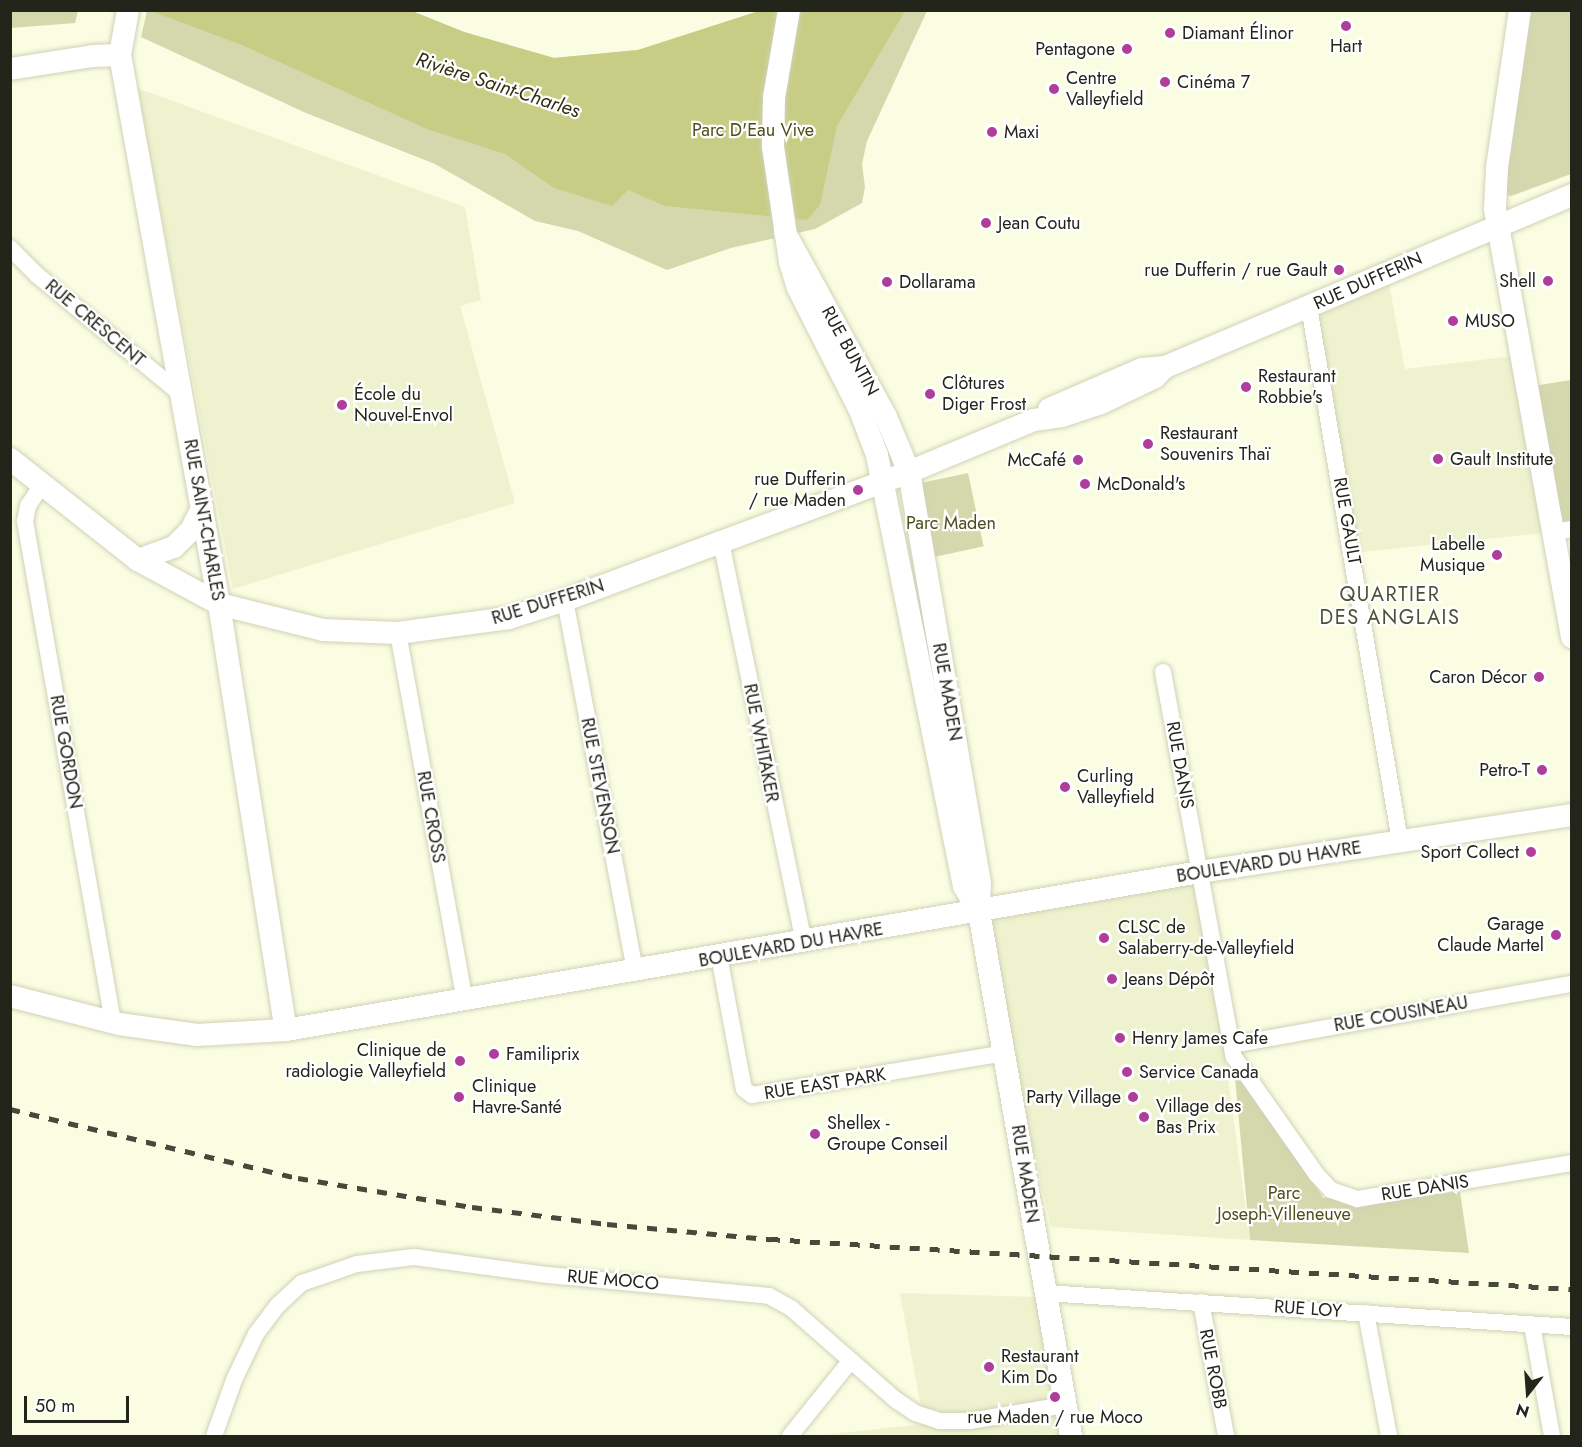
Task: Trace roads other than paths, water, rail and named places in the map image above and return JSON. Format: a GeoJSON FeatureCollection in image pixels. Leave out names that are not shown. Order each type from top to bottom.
{"type":"FeatureCollection","features":[{"type":"Feature","properties":{"kind":"street","name":"RUE BUNTIN"},"geometry":{"type":"LineString","coordinates":[[789,10],[774,98],[773,147],[784,227],[798,288],[870,432],[883,481]]}},
{"type":"Feature","properties":{"kind":"street"},"geometry":{"type":"LineString","coordinates":[[1520,10],[1497,168],[1495,209],[1562,530],[1572,637]]}},
{"type":"Feature","properties":{"kind":"street","name":"RUE SAINT-CHARLES"},"geometry":{"type":"LineString","coordinates":[[127,16],[120,55],[219,604],[286,1030]]}},
{"type":"Feature","properties":{"kind":"street"},"geometry":{"type":"LineString","coordinates":[[10,69],[93,56],[120,55]]}},
{"type":"Feature","properties":{"kind":"street","name":"RUE DUFFERIN"},"geometry":{"type":"LineString","coordinates":[[10,459],[138,560],[219,604],[323,630],[398,633],[509,618],[566,600],[909,472],[1034,420],[1054,405],[1094,387],[1142,369],[1165,367],[1572,195]]}},
{"type":"Feature","properties":{"kind":"street","name":"RUE BUNTIN"},"geometry":{"type":"LineString","coordinates":[[784,227],[886,417],[909,472]]}},
{"type":"Feature","properties":{"kind":"street","name":"RUE CRESCENT"},"geometry":{"type":"LineString","coordinates":[[10,248],[37,275],[182,395]]}},
{"type":"Feature","properties":{"kind":"street","name":"RUE GAULT"},"geometry":{"type":"LineString","coordinates":[[1309,307],[1400,841]]}},
{"type":"Feature","properties":{"kind":"street","name":"RUE MADEN"},"geometry":{"type":"LineString","coordinates":[[909,472],[980,882],[979,912],[1006,1053],[1071,1437]]}},
{"type":"Feature","properties":{"kind":"street","name":"RUE MADEN"},"geometry":{"type":"LineString","coordinates":[[883,481],[964,885],[979,912]]}},
{"type":"Feature","properties":{"kind":"street","name":"RUE GORDON"},"geometry":{"type":"LineString","coordinates":[[42,485],[28,506],[25,521],[113,1022]]}},
{"type":"Feature","properties":{"kind":"street"},"geometry":{"type":"LineString","coordinates":[[138,560],[174,547],[191,530],[202,508]]}},
{"type":"Feature","properties":{"kind":"street","name":"RUE WHITAKER"},"geometry":{"type":"LineString","coordinates":[[721,542],[804,943]]}},
{"type":"Feature","properties":{"kind":"street","name":"RUE STEVENSON"},"geometry":{"type":"LineString","coordinates":[[566,600],[635,972]]}},
{"type":"Feature","properties":{"kind":"street","name":"RUE CROSS"},"geometry":{"type":"LineString","coordinates":[[398,633],[465,1001]]}},
{"type":"Feature","properties":{"kind":"street","name":"RUE DANIS"},"geometry":{"type":"LineString","coordinates":[[1163,672],[1232,1045],[1242,1070],[1317,1175],[1331,1190],[1343,1196],[1379,1196],[1572,1163]]}},
{"type":"Feature","properties":{"kind":"street","name":"BOULEVARD DU HAVRE"},"geometry":{"type":"LineString","coordinates":[[10,996],[113,1022],[197,1035],[286,1030],[804,943],[1200,872],[1572,815]]}},
{"type":"Feature","properties":{"kind":"street","name":"RUE EAST PARK"},"geometry":{"type":"LineString","coordinates":[[719,956],[744,1089],[752,1095],[1006,1053]]}},
{"type":"Feature","properties":{"kind":"street","name":"RUE COUSINEAU"},"geometry":{"type":"LineString","coordinates":[[1232,1045],[1572,984]]}},
{"type":"Feature","properties":{"kind":"street","name":"RUE MOCO"},"geometry":{"type":"LineString","coordinates":[[214,1437],[234,1380],[256,1334],[277,1306],[302,1283],[327,1271],[387,1258],[414,1257],[548,1275],[769,1296],[792,1309],[896,1400],[915,1413],[939,1420],[970,1421],[1065,1405]]}},
{"type":"Feature","properties":{"kind":"street","name":"RUE LOY"},"geometry":{"type":"LineString","coordinates":[[1045,1293],[1572,1327]]}},
{"type":"Feature","properties":{"kind":"street","name":"RUE ROBB"},"geometry":{"type":"LineString","coordinates":[[1201,1302],[1226,1437]]}},
{"type":"Feature","properties":{"kind":"street"},"geometry":{"type":"LineString","coordinates":[[1366,1313],[1389,1437]]}},
{"type":"Feature","properties":{"kind":"street"},"geometry":{"type":"LineString","coordinates":[[1532,1325],[1551,1437]]}},
{"type":"Feature","properties":{"kind":"street"},"geometry":{"type":"LineString","coordinates":[[790,1437],[851,1360]]}},
{"type":"Feature","properties":{"kind":"water","name":"Parc D'Eau Vive"},"geometry":{"type":"Polygon","coordinates":[[[151,11],[412,11],[464,32],[554,58],[638,50],[759,11],[905,11],[837,126],[820,205],[807,220],[665,206],[628,190],[612,206],[554,188],[505,154],[427,129],[242,45],[151,11]]]}},
{"type":"Feature","properties":{"kind":"railway"},"geometry":{"type":"LineString","coordinates":[[10,1109],[298,1178],[472,1207],[607,1224],[770,1239],[1572,1289]]}},
{"type":"Feature","properties":{"kind":"place","name":"Hart"},"geometry":{"type":"Point","coordinates":[1346,26]}},
{"type":"Feature","properties":{"kind":"place","name":"Diamant Élinor"},"geometry":{"type":"Point","coordinates":[1170,33]}},
{"type":"Feature","properties":{"kind":"place","name":"Pentagone"},"geometry":{"type":"Point","coordinates":[1127,49]}},
{"type":"Feature","properties":{"kind":"place","name":"Cinéma 7"},"geometry":{"type":"Point","coordinates":[1165,82]}},
{"type":"Feature","properties":{"kind":"place","name":"Centre Valleyfield"},"geometry":{"type":"Point","coordinates":[1054,89]}},
{"type":"Feature","properties":{"kind":"place","name":"Maxi"},"geometry":{"type":"Point","coordinates":[992,132]}},
{"type":"Feature","properties":{"kind":"place","name":"Jean Coutu"},"geometry":{"type":"Point","coordinates":[986,223]}},
{"type":"Feature","properties":{"kind":"place","name":"rue Dufferin / rue Gault"},"geometry":{"type":"Point","coordinates":[1339,270]}},
{"type":"Feature","properties":{"kind":"place","name":"Shell"},"geometry":{"type":"Point","coordinates":[1548,281]}},
{"type":"Feature","properties":{"kind":"place","name":"Dollarama"},"geometry":{"type":"Point","coordinates":[887,282]}},
{"type":"Feature","properties":{"kind":"place","name":"MUSO"},"geometry":{"type":"Point","coordinates":[1453,321]}},
{"type":"Feature","properties":{"kind":"place","name":"Restaurant Robbie's"},"geometry":{"type":"Point","coordinates":[1246,387]}},
{"type":"Feature","properties":{"kind":"place","name":"Clôtures Diger Frost"},"geometry":{"type":"Point","coordinates":[930,394]}},
{"type":"Feature","properties":{"kind":"place","name":"École du Nouvel-Envol"},"geometry":{"type":"Point","coordinates":[342,405]}},
{"type":"Feature","properties":{"kind":"place","name":"Restaurant Souvenirs Thaï"},"geometry":{"type":"Point","coordinates":[1148,444]}},
{"type":"Feature","properties":{"kind":"place","name":"Gault Institute"},"geometry":{"type":"Point","coordinates":[1438,459]}},
{"type":"Feature","properties":{"kind":"place","name":"McCafé"},"geometry":{"type":"Point","coordinates":[1078,460]}},
{"type":"Feature","properties":{"kind":"place","name":"McDonald's"},"geometry":{"type":"Point","coordinates":[1085,484]}},
{"type":"Feature","properties":{"kind":"place","name":"rue Dufferin / rue Maden"},"geometry":{"type":"Point","coordinates":[858,490]}},
{"type":"Feature","properties":{"kind":"place","name":"Labelle Musique"},"geometry":{"type":"Point","coordinates":[1497,555]}},
{"type":"Feature","properties":{"kind":"place","name":"Caron Décor"},"geometry":{"type":"Point","coordinates":[1539,677]}},
{"type":"Feature","properties":{"kind":"place","name":"Petro-T"},"geometry":{"type":"Point","coordinates":[1542,770]}},
{"type":"Feature","properties":{"kind":"place","name":"Curling Valleyfield"},"geometry":{"type":"Point","coordinates":[1065,787]}},
{"type":"Feature","properties":{"kind":"place","name":"Sport Collect"},"geometry":{"type":"Point","coordinates":[1531,852]}},
{"type":"Feature","properties":{"kind":"place","name":"Garage Claude Martel"},"geometry":{"type":"Point","coordinates":[1556,935]}},
{"type":"Feature","properties":{"kind":"place","name":"CLSC de Salaberry-de-Valleyfield"},"geometry":{"type":"Point","coordinates":[1104,938]}},
{"type":"Feature","properties":{"kind":"place","name":"Jeans Dépôt"},"geometry":{"type":"Point","coordinates":[1112,979]}},
{"type":"Feature","properties":{"kind":"place","name":"Henry James Cafe"},"geometry":{"type":"Point","coordinates":[1120,1038]}},
{"type":"Feature","properties":{"kind":"place","name":"Familiprix"},"geometry":{"type":"Point","coordinates":[494,1054]}},
{"type":"Feature","properties":{"kind":"place","name":"Clinique de radiologie Valleyfield"},"geometry":{"type":"Point","coordinates":[460,1061]}},
{"type":"Feature","properties":{"kind":"place","name":"Service Canada"},"geometry":{"type":"Point","coordinates":[1127,1072]}},
{"type":"Feature","properties":{"kind":"place","name":"Clinique Havre-Santé"},"geometry":{"type":"Point","coordinates":[459,1097]}},
{"type":"Feature","properties":{"kind":"place","name":"Party Village"},"geometry":{"type":"Point","coordinates":[1133,1097]}},
{"type":"Feature","properties":{"kind":"place","name":"Village des Bas Prix"},"geometry":{"type":"Point","coordinates":[1144,1117]}},
{"type":"Feature","properties":{"kind":"place","name":"Shellex - Groupe Conseil"},"geometry":{"type":"Point","coordinates":[815,1134]}},
{"type":"Feature","properties":{"kind":"place","name":"Restaurant Kim Do"},"geometry":{"type":"Point","coordinates":[989,1367]}},
{"type":"Feature","properties":{"kind":"place","name":"rue Maden / rue Moco"},"geometry":{"type":"Point","coordinates":[1055,1397]}},
{"type":"Feature","properties":{"kind":"district","name":"QUARTIER DES ANGLAIS"},"geometry":{"type":"Point","coordinates":[1390,606]}},
{"type":"Feature","properties":{"kind":"water label","name":"Rivière Saint-Charles"},"geometry":{"type":"Point","coordinates":[498,85]}},
{"type":"Feature","properties":{"kind":"park label","name":"Parc Maden"},"geometry":{"type":"Point","coordinates":[951,523]}},
{"type":"Feature","properties":{"kind":"park label","name":"Parc Joseph-Villeneuve"},"geometry":{"type":"Point","coordinates":[1284,1204]}}]}
